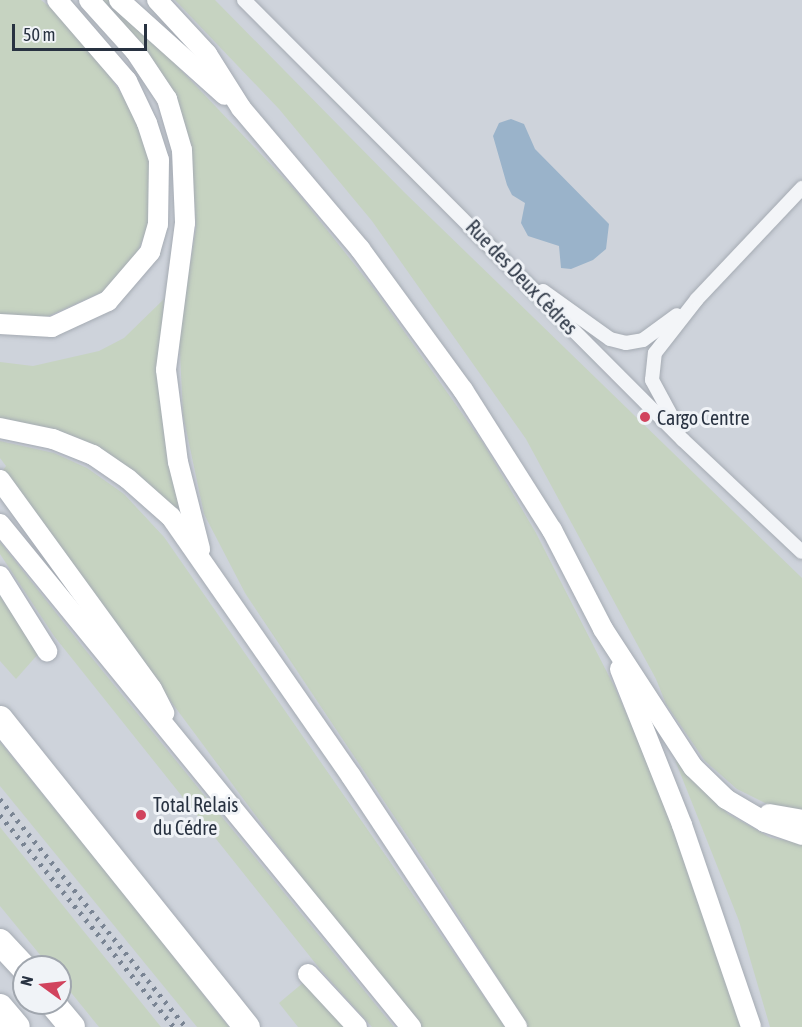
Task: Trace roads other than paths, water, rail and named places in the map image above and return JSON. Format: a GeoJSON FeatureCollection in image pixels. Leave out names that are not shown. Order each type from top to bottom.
{"type":"FeatureCollection","features":[{"type":"Feature","properties":{"kind":"highway"},"geometry":{"type":"LineString","coordinates":[[0,718],[247,1027]]}},
{"type":"Feature","properties":{"kind":"highway"},"geometry":{"type":"LineString","coordinates":[[0,942],[12,956]]}},
{"type":"Feature","properties":{"kind":"highway"},"geometry":{"type":"LineString","coordinates":[[0,1007],[17,1027]]}},
{"type":"Feature","properties":{"kind":"highway"},"geometry":{"type":"LineString","coordinates":[[62,1015],[72,1027]]}},
{"type":"Feature","properties":{"kind":"main road"},"geometry":{"type":"LineString","coordinates":[[0,324],[52,327],[108,301],[150,252],[158,224],[159,160],[147,123],[127,81],[57,0]]}},
{"type":"Feature","properties":{"kind":"main road"},"geometry":{"type":"LineString","coordinates":[[89,0],[135,51],[167,99],[182,150],[185,223],[171,318],[167,382],[178,462],[203,560]]}},
{"type":"Feature","properties":{"kind":"main road"},"geometry":{"type":"LineString","coordinates":[[119,0],[241,108]]}},
{"type":"Feature","properties":{"kind":"main road"},"geometry":{"type":"LineString","coordinates":[[156,0],[207,54],[241,108],[360,249],[463,390],[552,530],[603,628],[693,766],[726,800],[765,822],[802,835]]}},
{"type":"Feature","properties":{"kind":"main road"},"geometry":{"type":"LineString","coordinates":[[0,428],[53,439],[102,461],[171,517],[203,560],[517,1027]]}},
{"type":"Feature","properties":{"kind":"main road"},"geometry":{"type":"LineString","coordinates":[[0,480],[152,689],[182,748]]}},
{"type":"Feature","properties":{"kind":"main road"},"geometry":{"type":"LineString","coordinates":[[0,524],[411,1027]]}},
{"type":"Feature","properties":{"kind":"main road"},"geometry":{"type":"LineString","coordinates":[[0,576],[47,651]]}},
{"type":"Feature","properties":{"kind":"main road"},"geometry":{"type":"LineString","coordinates":[[603,628],[682,825],[751,1027]]}},
{"type":"Feature","properties":{"kind":"main road"},"geometry":{"type":"LineString","coordinates":[[726,800],[802,820]]}},
{"type":"Feature","properties":{"kind":"main road"},"geometry":{"type":"LineString","coordinates":[[309,974],[357,1027]]}},
{"type":"Feature","properties":{"kind":"street","name":"Rue des Deux Cèdres"},"geometry":{"type":"LineString","coordinates":[[244,0],[527,281],[683,440],[797,543],[802,552]]}},
{"type":"Feature","properties":{"kind":"street"},"geometry":{"type":"LineString","coordinates":[[683,440],[657,393],[650,368],[662,343],[697,299],[802,188]]}},
{"type":"Feature","properties":{"kind":"street"},"geometry":{"type":"LineString","coordinates":[[527,281],[610,339],[626,343],[643,340],[697,299]]}},
{"type":"Feature","properties":{"kind":"water"},"geometry":{"type":"Polygon","coordinates":[[[511,119],[524,124],[535,149],[609,224],[606,249],[593,260],[571,269],[561,268],[559,246],[528,236],[521,223],[525,203],[512,195],[507,185],[493,136],[499,123],[511,119]]]}},
{"type":"Feature","properties":{"kind":"railway"},"geometry":{"type":"LineString","coordinates":[[0,799],[186,1027]]}},
{"type":"Feature","properties":{"kind":"railway"},"geometry":{"type":"LineString","coordinates":[[0,815],[174,1027]]}},
{"type":"Feature","properties":{"kind":"place","name":"Cargo Centre"},"geometry":{"type":"Point","coordinates":[645,417]}},
{"type":"Feature","properties":{"kind":"place","name":"Total Relais du Cédre"},"geometry":{"type":"Point","coordinates":[141,815]}}]}
